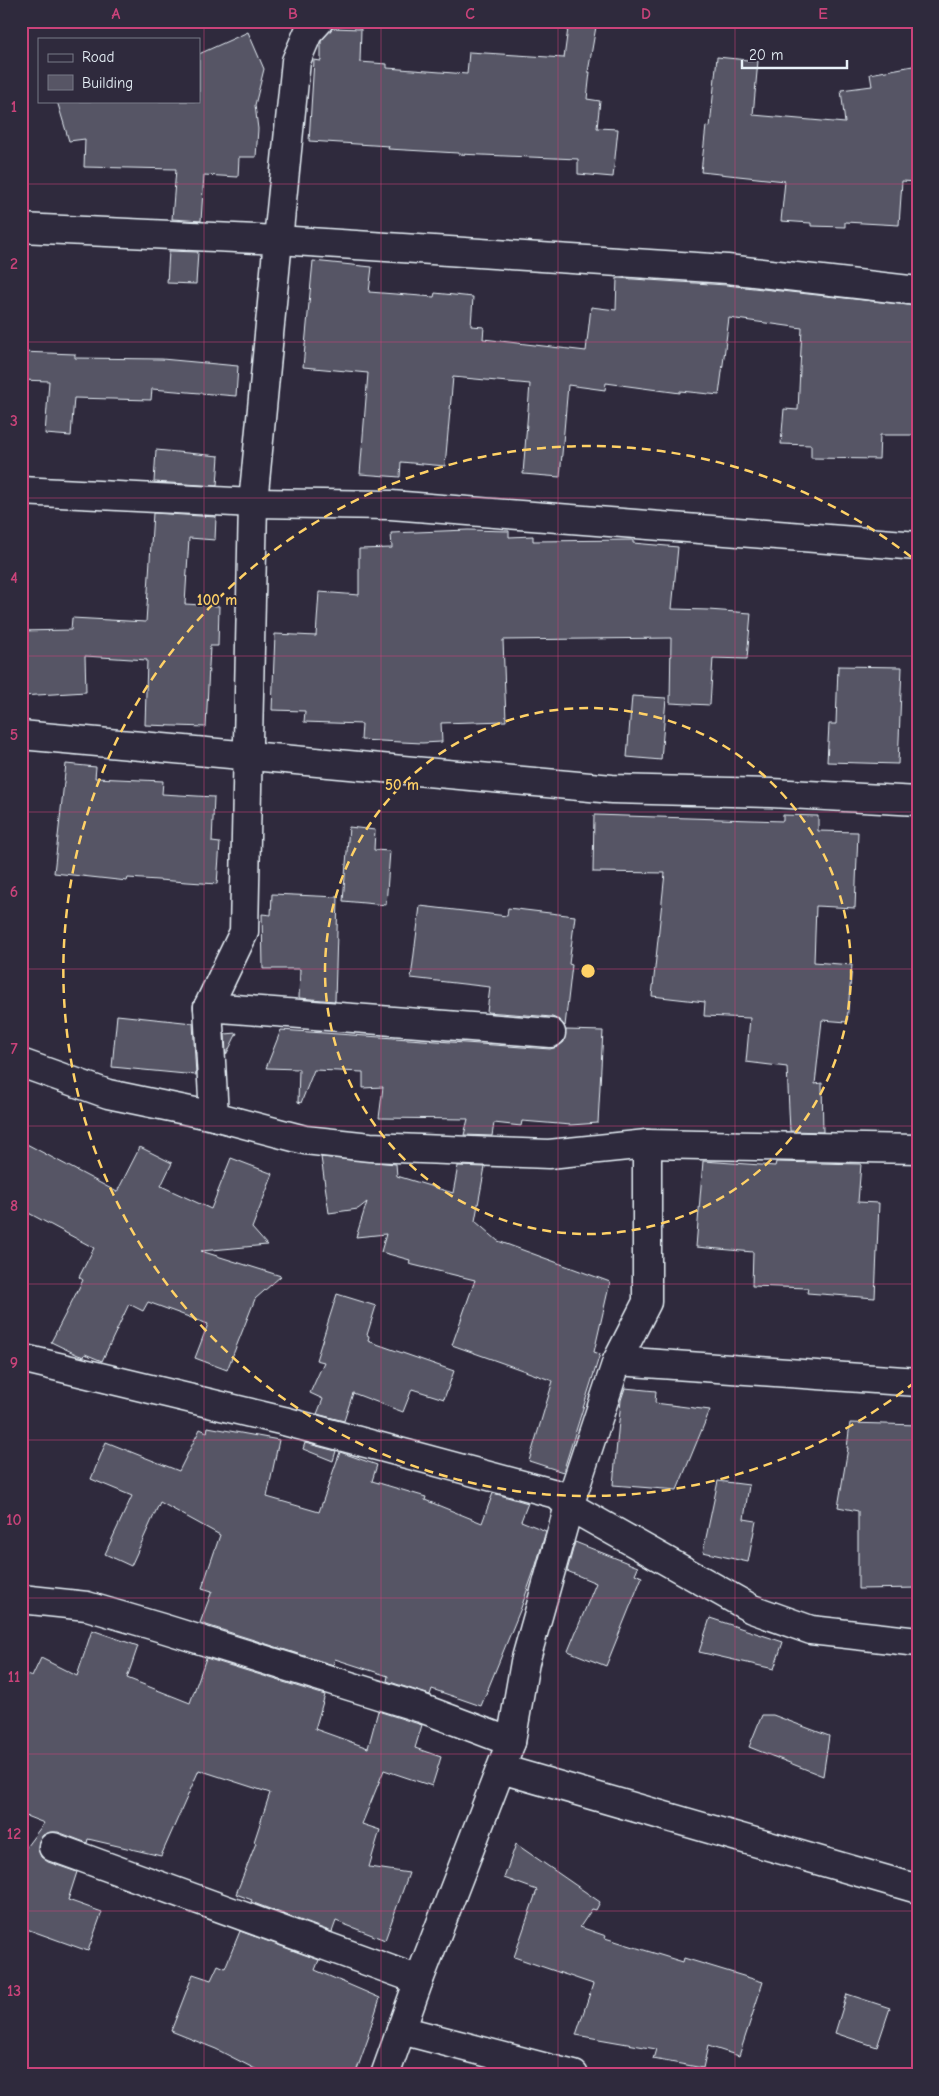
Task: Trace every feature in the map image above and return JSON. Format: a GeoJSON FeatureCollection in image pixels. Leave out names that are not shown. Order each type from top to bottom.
{"type":"FeatureCollection","features":[{"type":"Feature","properties":{"kind":"street"},"geometry":{"type":"LineString","coordinates":[[214,1116],[208,1007],[244,932],[253,503],[278,240],[296,62],[308,33],[319,21]]}},
{"type":"Feature","properties":{"kind":"street"},"geometry":{"type":"LineString","coordinates":[[21,228],[278,240],[727,269],[918,292]]}},
{"type":"Feature","properties":{"kind":"street"},"geometry":{"type":"LineString","coordinates":[[21,491],[253,503],[391,506],[918,546]]}},
{"type":"Feature","properties":{"kind":"street"},"geometry":{"type":"LineString","coordinates":[[21,735],[612,789],[771,793],[918,801]]}},
{"type":"Feature","properties":{"kind":"street"},"geometry":{"type":"LineString","coordinates":[[208,1007],[551,1033]]}},
{"type":"Feature","properties":{"kind":"street"},"geometry":{"type":"LineString","coordinates":[[21,1063],[108,1094],[214,1116],[305,1140],[370,1148],[549,1154],[647,1144],[918,1149]]}},
{"type":"Feature","properties":{"kind":"street"},"geometry":{"type":"LineString","coordinates":[[385,2075],[418,1980],[511,1742],[525,1662],[569,1506],[617,1361],[647,1302],[647,1144]]}},
{"type":"Feature","properties":{"kind":"street"},"geometry":{"type":"LineString","coordinates":[[21,1358],[284,1421],[556,1494],[569,1506],[752,1610],[811,1630],[918,1642]]}},
{"type":"Feature","properties":{"kind":"street"},"geometry":{"type":"LineString","coordinates":[[617,1361],[918,1382]]}},
{"type":"Feature","properties":{"kind":"street"},"geometry":{"type":"LineString","coordinates":[[21,1599],[87,1606],[421,1708],[511,1742]]}},
{"type":"Feature","properties":{"kind":"street"},"geometry":{"type":"LineString","coordinates":[[501,1769],[918,1888]]}},
{"type":"Feature","properties":{"kind":"street"},"geometry":{"type":"LineString","coordinates":[[53,1847],[418,1980]]}},
{"type":"Feature","properties":{"kind":"street"},"geometry":{"type":"LineString","coordinates":[[402,2030],[574,2075]]}},
{"type":"Feature","properties":{"kind":"building"},"geometry":{"type":"Polygon","coordinates":[[[569,21],[597,21],[588,72],[590,72],[587,99],[600,101],[597,128],[618,129],[613,177],[578,174],[578,159],[458,154],[388,149],[389,146],[309,141],[314,60],[321,61],[321,41],[332,28],[361,29],[360,62],[387,64],[387,68],[467,74],[469,52],[564,58],[569,21]]]}},
{"type":"Feature","properties":{"kind":"building"},"geometry":{"type":"Polygon","coordinates":[[[248,32],[264,69],[255,105],[258,129],[256,157],[239,157],[238,177],[204,175],[201,221],[172,219],[176,169],[84,167],[85,139],[69,141],[57,102],[200,102],[200,54],[248,32]]]}},
{"type":"Feature","properties":{"kind":"building"},"geometry":{"type":"Polygon","coordinates":[[[717,57],[758,61],[753,115],[845,123],[841,90],[872,86],[870,74],[918,65],[918,182],[902,181],[899,225],[845,222],[845,227],[811,226],[811,223],[781,221],[785,181],[701,172],[706,126],[710,127],[717,57]]]}},
{"type":"Feature","properties":{"kind":"building"},"geometry":{"type":"Polygon","coordinates":[[[169,251],[198,252],[196,284],[167,283],[169,251]]]}},
{"type":"Feature","properties":{"kind":"building"},"geometry":{"type":"Polygon","coordinates":[[[313,261],[372,267],[369,292],[434,297],[435,293],[473,297],[471,326],[484,327],[483,339],[586,351],[591,307],[616,310],[617,278],[726,285],[918,306],[918,435],[880,435],[879,459],[811,458],[811,445],[781,444],[784,409],[798,410],[802,328],[729,318],[719,395],[680,391],[680,393],[606,383],[605,390],[568,385],[560,477],[523,474],[530,384],[453,377],[445,466],[401,462],[400,477],[360,474],[368,373],[303,367],[313,261]]]}},
{"type":"Feature","properties":{"kind":"building"},"geometry":{"type":"Polygon","coordinates":[[[21,352],[75,354],[75,358],[162,359],[238,366],[236,396],[152,389],[151,400],[74,398],[71,436],[45,434],[49,381],[21,380],[21,352]]]}},
{"type":"Feature","properties":{"kind":"building"},"geometry":{"type":"Polygon","coordinates":[[[156,450],[219,456],[217,486],[154,482],[156,450]]]}},
{"type":"Feature","properties":{"kind":"building"},"geometry":{"type":"Polygon","coordinates":[[[153,513],[216,517],[215,540],[189,538],[185,604],[219,606],[218,646],[210,646],[206,727],[145,725],[147,660],[85,656],[86,692],[21,696],[21,631],[71,630],[72,618],[146,622],[153,513]]]}},
{"type":"Feature","properties":{"kind":"building"},"geometry":{"type":"Polygon","coordinates":[[[468,530],[509,531],[509,537],[533,536],[533,541],[633,540],[633,543],[678,547],[672,609],[751,613],[747,659],[713,658],[710,705],[670,703],[671,638],[503,640],[506,721],[441,723],[442,742],[361,740],[362,724],[304,722],[305,711],[272,710],[275,634],[316,636],[319,592],[359,595],[359,549],[392,548],[391,533],[468,530]]]}},
{"type":"Feature","properties":{"kind":"building"},"geometry":{"type":"Polygon","coordinates":[[[838,666],[902,667],[898,764],[827,762],[829,724],[836,724],[838,666]]]}},
{"type":"Feature","properties":{"kind":"building"},"geometry":{"type":"Polygon","coordinates":[[[632,696],[666,698],[661,760],[627,757],[632,696]]]}},
{"type":"Feature","properties":{"kind":"building"},"geometry":{"type":"Polygon","coordinates":[[[66,764],[96,767],[95,778],[163,781],[162,794],[214,797],[212,842],[220,843],[217,884],[128,878],[127,881],[54,873],[66,764]]]}},
{"type":"Feature","properties":{"kind":"building"},"geometry":{"type":"Polygon","coordinates":[[[594,815],[783,821],[783,815],[818,816],[818,831],[858,832],[855,908],[816,906],[814,962],[852,965],[847,1022],[822,1020],[815,1084],[822,1083],[823,1132],[790,1131],[787,1067],[746,1062],[750,1018],[704,1016],[705,1002],[652,996],[665,873],[593,872],[594,815]]]}},
{"type":"Feature","properties":{"kind":"building"},"geometry":{"type":"Polygon","coordinates":[[[349,827],[375,830],[374,850],[390,851],[386,905],[343,901],[349,827]]]}},
{"type":"Feature","properties":{"kind":"building"},"geometry":{"type":"Polygon","coordinates":[[[272,894],[338,897],[335,1001],[299,998],[300,969],[263,969],[262,914],[271,915],[272,894]]]}},
{"type":"Feature","properties":{"kind":"building"},"geometry":{"type":"Polygon","coordinates":[[[420,906],[507,916],[508,908],[575,916],[569,964],[572,965],[565,1026],[559,1020],[552,1017],[487,1012],[490,987],[411,978],[420,906]]]}},
{"type":"Feature","properties":{"kind":"building"},"geometry":{"type":"Polygon","coordinates":[[[117,1015],[193,1023],[196,1075],[112,1067],[117,1015]]]}},
{"type":"Feature","properties":{"kind":"building"},"geometry":{"type":"Polygon","coordinates":[[[281,1030],[550,1049],[564,1042],[566,1030],[603,1031],[598,1123],[571,1125],[522,1121],[521,1126],[494,1123],[492,1136],[464,1135],[468,1119],[379,1118],[383,1087],[363,1088],[363,1072],[314,1070],[301,1103],[298,1102],[299,1069],[266,1068],[281,1030]]]}},
{"type":"Feature","properties":{"kind":"building"},"geometry":{"type":"Polygon","coordinates":[[[237,1033],[226,1055],[225,1034],[237,1033]]]}},
{"type":"Feature","properties":{"kind":"building"},"geometry":{"type":"Polygon","coordinates":[[[21,1141],[117,1192],[140,1147],[172,1163],[161,1186],[211,1209],[231,1158],[273,1174],[252,1228],[267,1245],[201,1251],[281,1276],[255,1299],[227,1370],[195,1358],[208,1324],[148,1302],[143,1311],[129,1304],[102,1361],[85,1354],[84,1357],[78,1355],[51,1342],[83,1280],[79,1277],[94,1248],[21,1209],[21,1141]]]}},
{"type":"Feature","properties":{"kind":"building"},"geometry":{"type":"Polygon","coordinates":[[[321,1157],[396,1164],[397,1176],[453,1193],[458,1166],[485,1167],[475,1221],[498,1241],[610,1282],[594,1352],[600,1354],[563,1472],[529,1461],[553,1381],[452,1345],[475,1280],[409,1264],[410,1260],[381,1252],[386,1234],[356,1237],[367,1202],[358,1209],[329,1213],[321,1157]]]}},
{"type":"Feature","properties":{"kind":"building"},"geometry":{"type":"Polygon","coordinates":[[[703,1161],[775,1166],[776,1162],[861,1164],[858,1202],[879,1203],[875,1298],[807,1293],[808,1288],[752,1286],[753,1252],[696,1247],[703,1161]]]}},
{"type":"Feature","properties":{"kind":"building"},"geometry":{"type":"Polygon","coordinates":[[[337,1294],[376,1306],[367,1335],[369,1336],[368,1341],[454,1371],[444,1399],[412,1389],[403,1412],[353,1393],[344,1421],[317,1414],[323,1399],[310,1393],[324,1362],[316,1360],[337,1294]]]}},
{"type":"Feature","properties":{"kind":"building"},"geometry":{"type":"Polygon","coordinates":[[[625,1388],[656,1391],[655,1403],[710,1410],[677,1490],[613,1485],[621,1400],[625,1388]]]}},
{"type":"Feature","properties":{"kind":"building"},"geometry":{"type":"Polygon","coordinates":[[[850,1423],[918,1425],[918,1588],[858,1589],[858,1511],[838,1507],[848,1448],[850,1423]]]}},
{"type":"Feature","properties":{"kind":"building"},"geometry":{"type":"Polygon","coordinates":[[[208,1427],[279,1440],[267,1497],[319,1512],[340,1452],[377,1465],[372,1481],[426,1497],[425,1500],[482,1523],[493,1493],[528,1503],[521,1521],[546,1531],[521,1608],[481,1706],[432,1689],[430,1695],[387,1681],[388,1676],[335,1659],[333,1665],[200,1623],[212,1591],[202,1588],[220,1535],[160,1502],[131,1566],[105,1554],[132,1496],[91,1479],[106,1442],[179,1471],[200,1429],[207,1432],[208,1427]]]}},
{"type":"Feature","properties":{"kind":"building"},"geometry":{"type":"Polygon","coordinates":[[[305,1443],[336,1451],[333,1461],[303,1449],[305,1443]]]}},
{"type":"Feature","properties":{"kind":"building"},"geometry":{"type":"Polygon","coordinates":[[[718,1481],[749,1485],[744,1519],[756,1521],[748,1562],[703,1552],[718,1481]]]}},
{"type":"Feature","properties":{"kind":"building"},"geometry":{"type":"Polygon","coordinates":[[[575,1542],[638,1567],[635,1574],[642,1577],[606,1666],[568,1651],[596,1583],[567,1571],[575,1542]]]}},
{"type":"Feature","properties":{"kind":"building"},"geometry":{"type":"Polygon","coordinates":[[[710,1618],[783,1642],[774,1669],[699,1652],[710,1618]]]}},
{"type":"Feature","properties":{"kind":"building"},"geometry":{"type":"Polygon","coordinates":[[[92,1630],[138,1646],[127,1678],[190,1703],[206,1658],[325,1695],[315,1729],[368,1748],[378,1711],[422,1725],[415,1748],[441,1757],[432,1786],[384,1770],[362,1824],[380,1830],[369,1867],[409,1873],[385,1940],[336,1921],[332,1932],[251,1902],[252,1900],[236,1894],[256,1843],[254,1842],[270,1793],[199,1770],[161,1856],[88,1839],[87,1843],[58,1832],[50,1832],[43,1835],[39,1841],[38,1849],[41,1857],[48,1862],[77,1872],[68,1900],[102,1912],[88,1951],[21,1927],[21,1854],[44,1823],[21,1814],[21,1673],[32,1677],[41,1658],[77,1676],[92,1630]]]}},
{"type":"Feature","properties":{"kind":"building"},"geometry":{"type":"Polygon","coordinates":[[[762,1715],[773,1715],[829,1736],[823,1776],[749,1747],[762,1715]]]}},
{"type":"Feature","properties":{"kind":"building"},"geometry":{"type":"Polygon","coordinates":[[[516,1844],[600,1902],[596,1910],[592,1909],[580,1927],[606,1936],[605,1938],[683,1962],[684,1958],[763,1982],[739,2056],[708,2046],[703,2068],[653,2059],[656,2049],[576,2035],[593,1984],[514,1957],[537,1890],[504,1878],[516,1844]]]}},
{"type":"Feature","properties":{"kind":"building"},"geometry":{"type":"Polygon","coordinates":[[[240,1931],[319,1960],[315,1970],[380,1998],[355,2075],[267,2075],[216,2049],[171,2031],[193,1974],[211,1980],[218,1965],[225,1968],[240,1931]]]}},
{"type":"Feature","properties":{"kind":"building"},"geometry":{"type":"Polygon","coordinates":[[[847,1994],[890,2008],[877,2047],[835,2033],[847,1994]]]}}]}
